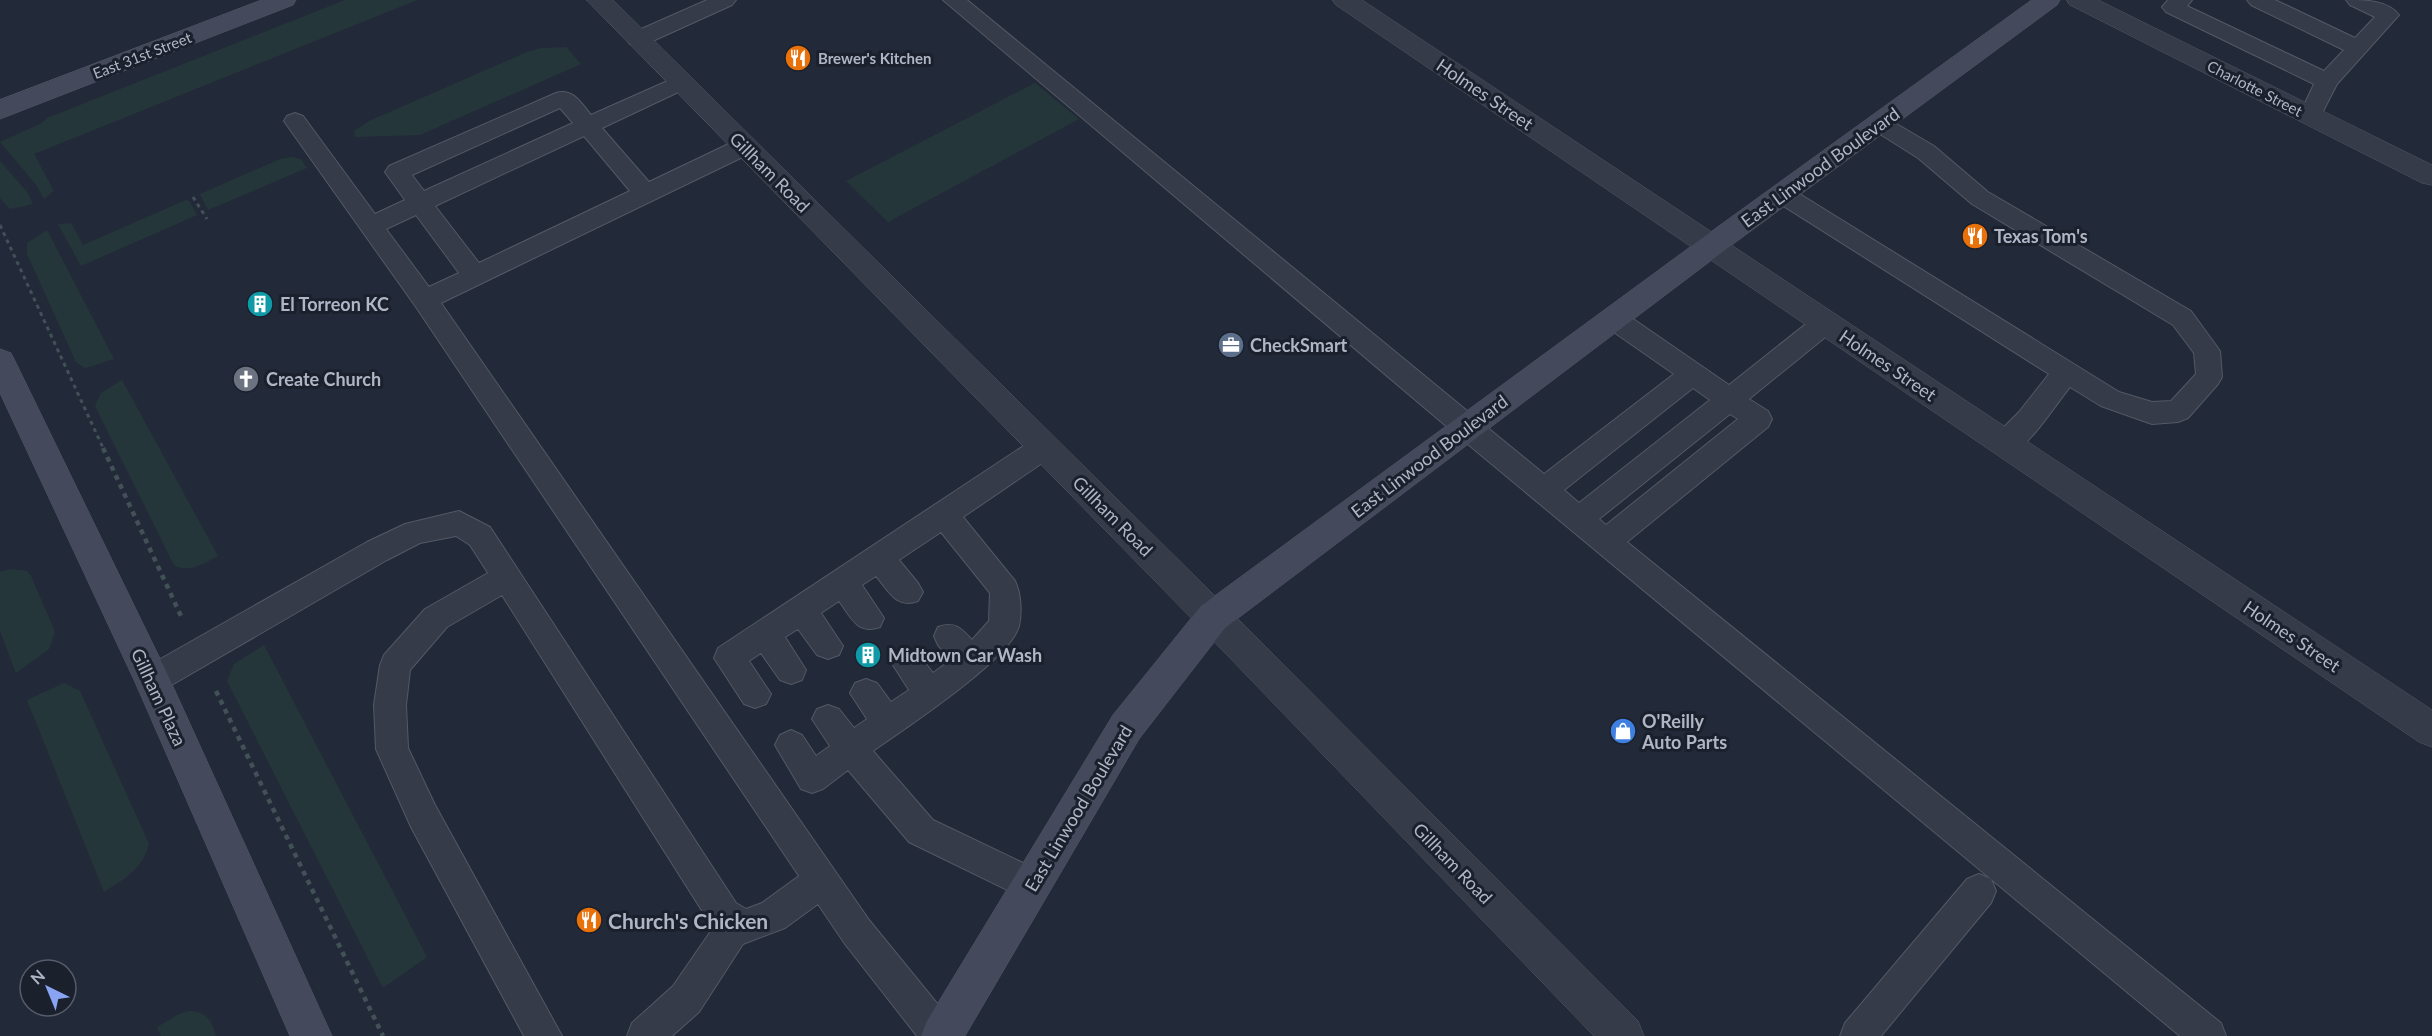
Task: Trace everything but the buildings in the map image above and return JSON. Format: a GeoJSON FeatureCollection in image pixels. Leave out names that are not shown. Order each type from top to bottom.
{"type":"FeatureCollection","features":[{"type":"Feature","properties":{"kind":"main road","name":"East 31st Street"},"geometry":{"type":"LineString","coordinates":[[0,110],[284,0]]}},
{"type":"Feature","properties":{"kind":"main road","name":"East Linwood Boulevard"},"geometry":{"type":"LineString","coordinates":[[941,1036],[1126,727],[1213,617],[1711,246],[2049,0]]}},
{"type":"Feature","properties":{"kind":"main road","name":"Gillham Plaza"},"geometry":{"type":"LineString","coordinates":[[0,361],[152,680],[311,1036]]}},
{"type":"Feature","properties":{"kind":"street","name":"Gillham Road"},"geometry":{"type":"LineString","coordinates":[[599,0],[1213,617],[1623,1036]]}},
{"type":"Feature","properties":{"kind":"street","name":"Holmes Street"},"geometry":{"type":"LineString","coordinates":[[1345,0],[2432,730]]}},
{"type":"Feature","properties":{"kind":"street","name":"Charlotte Street"},"geometry":{"type":"LineString","coordinates":[[2079,0],[2432,176]]}},
{"type":"Feature","properties":{"kind":"lane"},"geometry":{"type":"LineString","coordinates":[[638,39],[725,0]]}},
{"type":"Feature","properties":{"kind":"lane"},"geometry":{"type":"LineString","coordinates":[[954,0],[1468,428],[2208,1036]]}},
{"type":"Feature","properties":{"kind":"lane"},"geometry":{"type":"LineString","coordinates":[[2181,0],[2173,7],[2327,81]]}},
{"type":"Feature","properties":{"kind":"lane"},"geometry":{"type":"LineString","coordinates":[[2258,0],[2358,48]]}},
{"type":"Feature","properties":{"kind":"lane"},"geometry":{"type":"LineString","coordinates":[[2310,116],[2327,81],[2388,15],[2357,0]]}},
{"type":"Feature","properties":{"kind":"lane"},"geometry":{"type":"LineString","coordinates":[[371,226],[681,82]]}},
{"type":"Feature","properties":{"kind":"lane"},"geometry":{"type":"LineString","coordinates":[[475,276],[397,172],[564,98],[646,194]]}},
{"type":"Feature","properties":{"kind":"lane"},"geometry":{"type":"LineString","coordinates":[[295,121],[425,300],[856,932],[941,1036]]}},
{"type":"Feature","properties":{"kind":"lane"},"geometry":{"type":"LineString","coordinates":[[1782,194],[2110,399],[2152,413],[2178,411],[2209,377],[2207,351],[2182,318],[1980,198],[1926,152],[1880,123]]}},
{"type":"Feature","properties":{"kind":"lane"},"geometry":{"type":"LineString","coordinates":[[425,300],[745,146]]}},
{"type":"Feature","properties":{"kind":"lane"},"geometry":{"type":"LineString","coordinates":[[1607,542],[1758,419],[1614,319]]}},
{"type":"Feature","properties":{"kind":"lane"},"geometry":{"type":"LineString","coordinates":[[1579,519],[1825,323]]}},
{"type":"Feature","properties":{"kind":"lane"},"geometry":{"type":"LineString","coordinates":[[2005,444],[2029,420],[2066,372]]}},
{"type":"Feature","properties":{"kind":"lane"},"geometry":{"type":"LineString","coordinates":[[1544,490],[1694,373]]}},
{"type":"Feature","properties":{"kind":"lane"},"geometry":{"type":"LineString","coordinates":[[755,694],[729,658],[1044,447]]}},
{"type":"Feature","properties":{"kind":"lane"},"geometry":{"type":"LineString","coordinates":[[791,745],[812,778],[972,663],[1004,626],[1005,590],[944,515]]}},
{"type":"Feature","properties":{"kind":"lane"},"geometry":{"type":"LineString","coordinates":[[152,680],[377,551],[415,532],[459,523],[480,536],[724,915],[744,927],[773,916],[822,880]]}},
{"type":"Feature","properties":{"kind":"lane"},"geometry":{"type":"LineString","coordinates":[[879,558],[908,592]]}},
{"type":"Feature","properties":{"kind":"lane"},"geometry":{"type":"LineString","coordinates":[[506,577],[436,618],[395,665],[390,705],[392,749],[423,816],[544,1036]]}},
{"type":"Feature","properties":{"kind":"lane"},"geometry":{"type":"LineString","coordinates":[[843,583],[869,618]]}},
{"type":"Feature","properties":{"kind":"lane"},"geometry":{"type":"LineString","coordinates":[[801,610],[828,646]]}},
{"type":"Feature","properties":{"kind":"lane"},"geometry":{"type":"LineString","coordinates":[[765,634],[791,670]]}},
{"type":"Feature","properties":{"kind":"lane"},"geometry":{"type":"LineString","coordinates":[[949,636],[972,663]]}},
{"type":"Feature","properties":{"kind":"lane"},"geometry":{"type":"LineString","coordinates":[[908,665],[930,693]]}},
{"type":"Feature","properties":{"kind":"lane"},"geometry":{"type":"LineString","coordinates":[[866,693],[888,723]]}},
{"type":"Feature","properties":{"kind":"lane"},"geometry":{"type":"LineString","coordinates":[[828,719],[921,831],[1032,885]]}},
{"type":"Feature","properties":{"kind":"lane"},"geometry":{"type":"LineString","coordinates":[[1858,1036],[1979,891]]}},
{"type":"Feature","properties":{"kind":"lane"},"geometry":{"type":"LineString","coordinates":[[645,1036],[686,999],[737,923]]}},
{"type":"Feature","properties":{"kind":"path"},"geometry":{"type":"LineString","coordinates":[[193,197],[207,219]]}},
{"type":"Feature","properties":{"kind":"shaded area"},"geometry":{"type":"Polygon","coordinates":[[[345,0],[417,0],[34,154],[54,191],[44,199],[37,186],[0,142],[42,123],[47,118],[345,0]]]}},
{"type":"Feature","properties":{"kind":"shaded area"},"geometry":{"type":"Polygon","coordinates":[[[566,47],[581,64],[420,135],[355,137],[354,131],[369,121],[527,52],[541,48],[566,47]]]}},
{"type":"Feature","properties":{"kind":"shaded area"},"geometry":{"type":"Polygon","coordinates":[[[1035,83],[1079,119],[888,222],[846,181],[1035,83]]]}},
{"type":"Feature","properties":{"kind":"shaded area"},"geometry":{"type":"Polygon","coordinates":[[[291,157],[301,159],[307,168],[208,210],[200,194],[280,159],[291,157]]]}},
{"type":"Feature","properties":{"kind":"shaded area"},"geometry":{"type":"Polygon","coordinates":[[[0,161],[27,192],[33,204],[10,209],[0,198],[0,161]]]}},
{"type":"Feature","properties":{"kind":"shaded area"},"geometry":{"type":"Polygon","coordinates":[[[186,200],[190,202],[197,215],[81,266],[58,224],[71,223],[83,245],[186,200]]]}},
{"type":"Feature","properties":{"kind":"shaded area"},"geometry":{"type":"Polygon","coordinates":[[[47,230],[114,359],[85,368],[76,362],[27,254],[27,243],[47,230]]]}},
{"type":"Feature","properties":{"kind":"shaded area"},"geometry":{"type":"Polygon","coordinates":[[[122,380],[218,556],[202,564],[191,568],[174,565],[95,406],[101,393],[122,380]]]}},
{"type":"Feature","properties":{"kind":"shaded area"},"geometry":{"type":"Polygon","coordinates":[[[10,569],[27,571],[31,576],[55,632],[49,649],[16,673],[0,631],[0,572],[10,569]]]}},
{"type":"Feature","properties":{"kind":"shaded area"},"geometry":{"type":"Polygon","coordinates":[[[264,645],[427,957],[383,988],[227,681],[234,664],[264,645]]]}},
{"type":"Feature","properties":{"kind":"shaded area"},"geometry":{"type":"Polygon","coordinates":[[[64,683],[80,691],[149,844],[137,867],[104,892],[27,700],[64,683]]]}},
{"type":"Feature","properties":{"kind":"shaded area"},"geometry":{"type":"Polygon","coordinates":[[[189,1011],[204,1015],[216,1036],[161,1036],[157,1027],[189,1011]]]}},
{"type":"Feature","properties":{"kind":"place","name":"Brewer's Kitchen"},"geometry":{"type":"Point","coordinates":[798,58]}},
{"type":"Feature","properties":{"kind":"place","name":"Texas Tom's"},"geometry":{"type":"Point","coordinates":[1975,236]}},
{"type":"Feature","properties":{"kind":"place","name":"El Torreon KC"},"geometry":{"type":"Point","coordinates":[260,304]}},
{"type":"Feature","properties":{"kind":"place","name":"CheckSmart"},"geometry":{"type":"Point","coordinates":[1231,345]}},
{"type":"Feature","properties":{"kind":"place","name":"Create Church"},"geometry":{"type":"Point","coordinates":[246,379]}},
{"type":"Feature","properties":{"kind":"place","name":"Midtown Car Wash"},"geometry":{"type":"Point","coordinates":[868,655]}},
{"type":"Feature","properties":{"kind":"place","name":"O'Reilly Auto Parts"},"geometry":{"type":"Point","coordinates":[1623,731]}},
{"type":"Feature","properties":{"kind":"place","name":"Church's Chicken"},"geometry":{"type":"Point","coordinates":[589,920]}}]}
